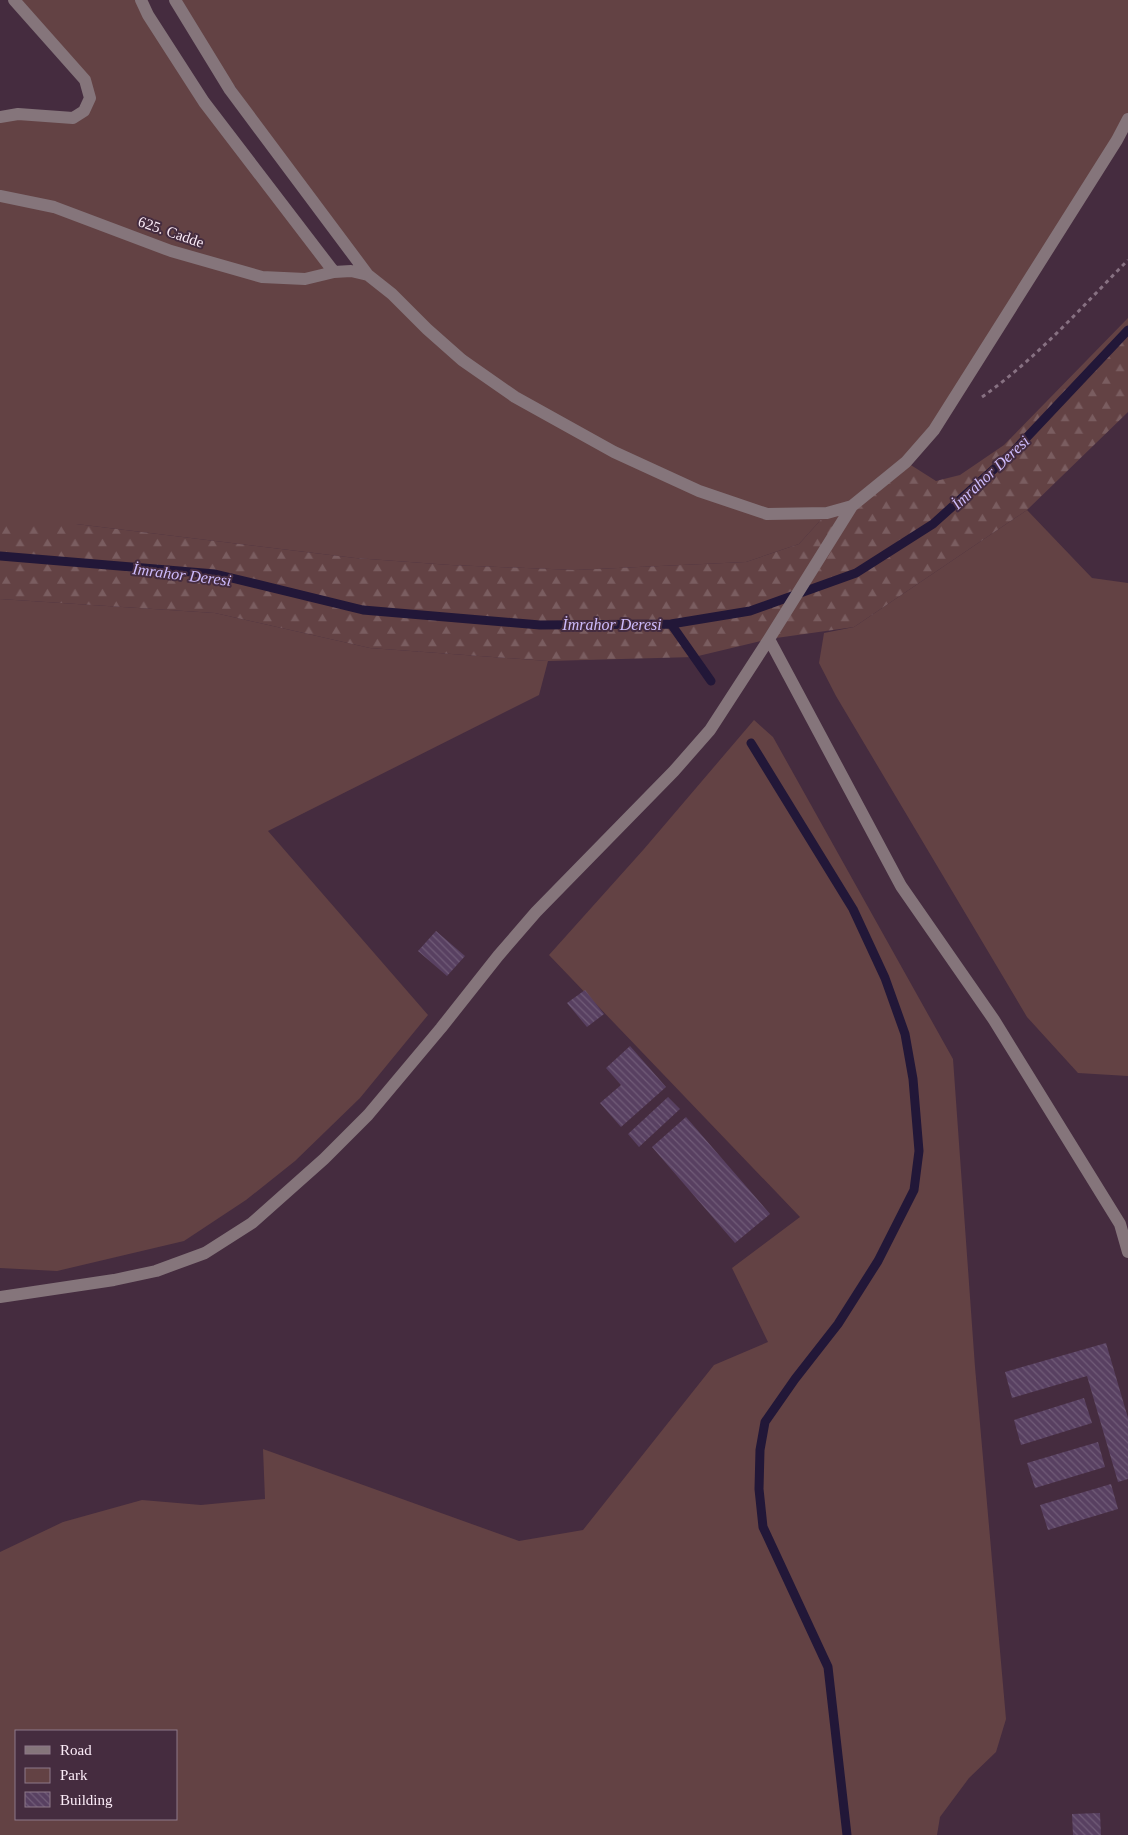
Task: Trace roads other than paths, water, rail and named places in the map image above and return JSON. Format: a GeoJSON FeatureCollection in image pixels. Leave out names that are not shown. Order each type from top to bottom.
{"type":"FeatureCollection","features":[{"type":"Feature","properties":{"kind":"street"},"geometry":{"type":"LineString","coordinates":[[0,117],[18,114],[73,118],[84,111],[90,98],[85,80],[14,0]]}},
{"type":"Feature","properties":{"kind":"street"},"geometry":{"type":"LineString","coordinates":[[141,0],[148,15],[204,102],[334,272]]}},
{"type":"Feature","properties":{"kind":"street"},"geometry":{"type":"LineString","coordinates":[[175,0],[230,90],[368,275],[392,294],[462,360],[514,397],[614,452],[698,491],[767,514],[827,513],[852,506]]}},
{"type":"Feature","properties":{"kind":"street"},"geometry":{"type":"LineString","coordinates":[[0,1297],[114,1280],[156,1271],[205,1252],[252,1223],[368,1115],[504,948],[536,912],[680,764],[710,730],[852,506],[906,462],[934,430],[1128,119]]}},
{"type":"Feature","properties":{"kind":"street","name":"625. Cadde"},"geometry":{"type":"LineString","coordinates":[[0,196],[54,207],[171,251],[262,277],[305,278],[334,272],[351,271],[368,275]]}},
{"type":"Feature","properties":{"kind":"street"},"geometry":{"type":"LineString","coordinates":[[769,639],[901,886],[994,1020],[1120,1224],[1128,1252]]}},
{"type":"Feature","properties":{"kind":"waterway","name":"İmrahor Deresi"},"geometry":{"type":"LineString","coordinates":[[0,556],[215,574],[363,610],[540,625],[671,624],[750,611],[856,573],[933,524],[1013,452],[1128,330]]}},
{"type":"Feature","properties":{"kind":"waterway"},"geometry":{"type":"LineString","coordinates":[[671,624],[711,681]]}},
{"type":"Feature","properties":{"kind":"waterway"},"geometry":{"type":"LineString","coordinates":[[751,743],[853,909],[885,978],[905,1034],[913,1079],[919,1151],[914,1190],[878,1261],[838,1324],[795,1379],[765,1422],[760,1450],[759,1489],[763,1527],[828,1667],[847,1835]]}}]}
